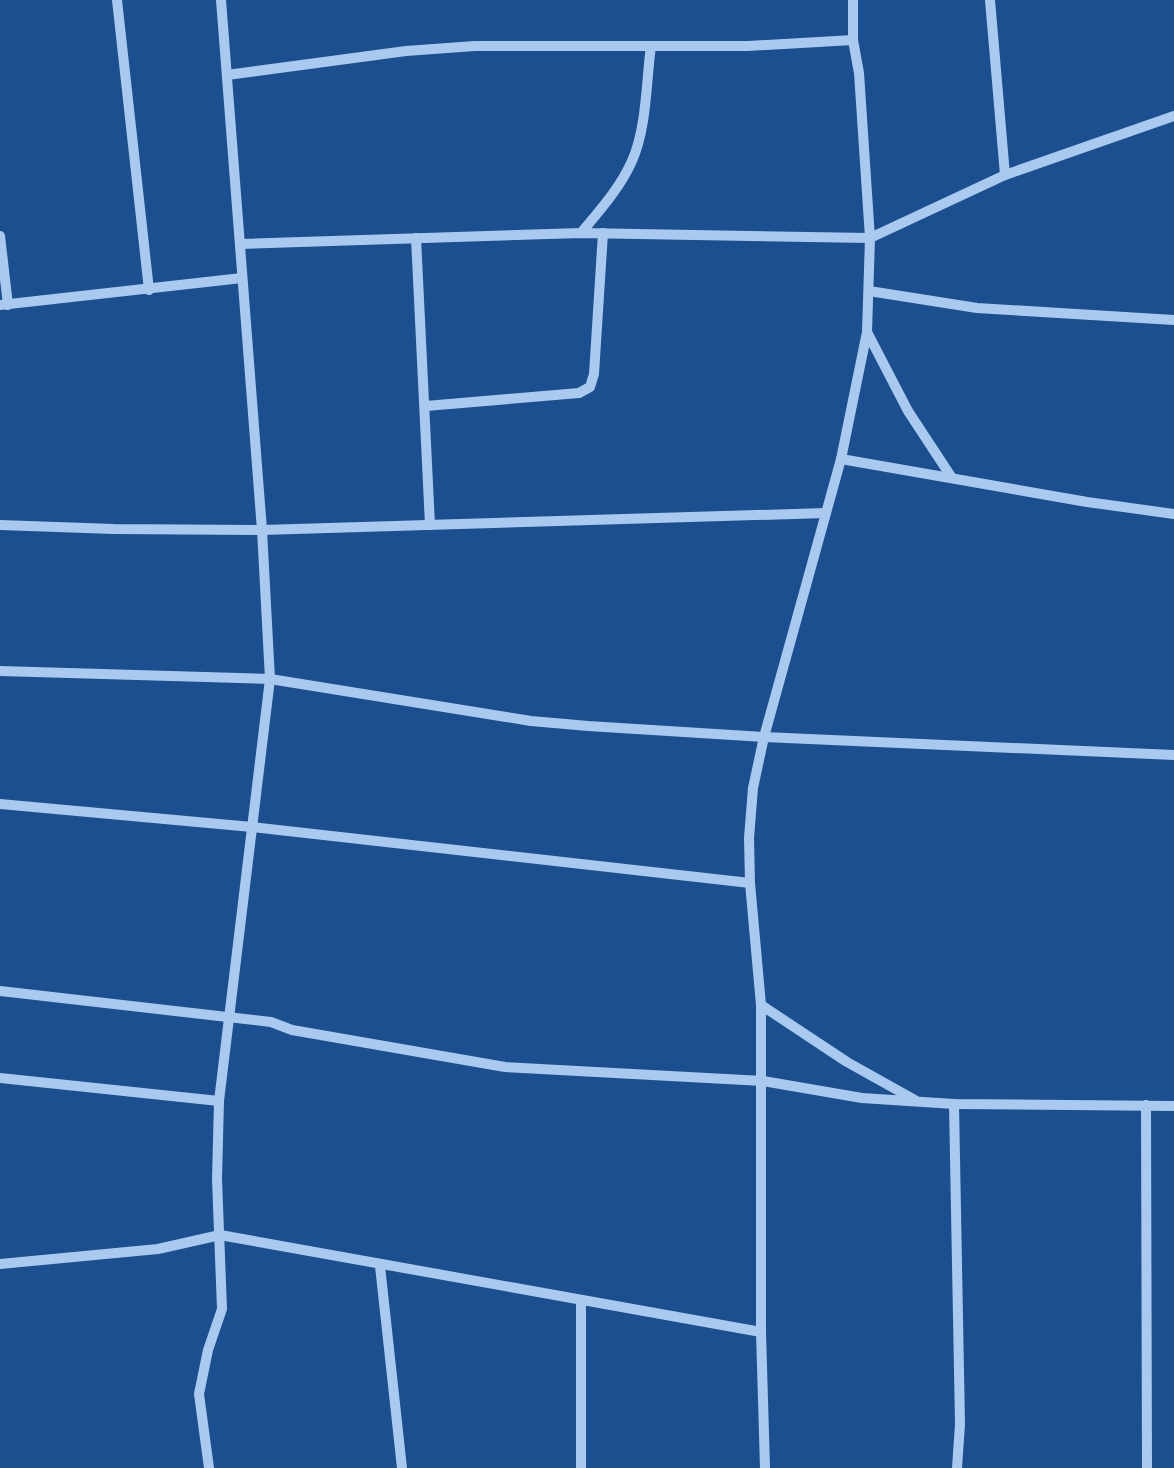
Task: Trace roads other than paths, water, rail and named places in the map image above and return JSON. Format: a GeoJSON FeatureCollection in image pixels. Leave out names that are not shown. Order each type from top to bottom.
{"type":"FeatureCollection","features":[{"type":"Feature","properties":{"kind":"street"},"geometry":{"type":"LineString","coordinates":[[117,0],[149,290]]}},
{"type":"Feature","properties":{"kind":"street"},"geometry":{"type":"LineString","coordinates":[[210,1468],[199,1394],[208,1350],[222,1309],[217,1179],[219,1101],[231,1017],[270,679],[262,530],[221,0]]}},
{"type":"Feature","properties":{"kind":"street"},"geometry":{"type":"LineString","coordinates":[[765,1468],[761,1332],[762,1005],[750,883],[749,838],[753,788],[764,737],[841,459],[867,332],[870,237],[859,73],[853,40],[853,0]]}},
{"type":"Feature","properties":{"kind":"street"},"geometry":{"type":"LineString","coordinates":[[990,0],[1005,175]]}},
{"type":"Feature","properties":{"kind":"street"},"geometry":{"type":"LineString","coordinates":[[227,75],[406,51],[464,47],[748,46],[853,40]]}},
{"type":"Feature","properties":{"kind":"street"},"geometry":{"type":"LineString","coordinates":[[581,233],[612,196],[633,159],[640,129],[651,46]]}},
{"type":"Feature","properties":{"kind":"street"},"geometry":{"type":"LineString","coordinates":[[240,244],[581,233],[870,237],[1005,175],[1174,116]]}},
{"type":"Feature","properties":{"kind":"street"},"geometry":{"type":"LineString","coordinates":[[426,406],[579,393],[590,387],[594,374],[603,233]]}},
{"type":"Feature","properties":{"kind":"street"},"geometry":{"type":"LineString","coordinates":[[0,236],[4,305],[242,278]]}},
{"type":"Feature","properties":{"kind":"street"},"geometry":{"type":"LineString","coordinates":[[416,238],[426,406],[430,525]]}},
{"type":"Feature","properties":{"kind":"street"},"geometry":{"type":"LineString","coordinates":[[870,291],[977,308],[1174,320]]}},
{"type":"Feature","properties":{"kind":"street"},"geometry":{"type":"LineString","coordinates":[[867,332],[908,411],[952,478]]}},
{"type":"Feature","properties":{"kind":"street"},"geometry":{"type":"LineString","coordinates":[[841,459],[1087,502],[1174,514]]}},
{"type":"Feature","properties":{"kind":"street"},"geometry":{"type":"LineString","coordinates":[[0,525],[113,529],[262,530],[826,513]]}},
{"type":"Feature","properties":{"kind":"street"},"geometry":{"type":"LineString","coordinates":[[0,671],[270,679],[531,721],[764,737],[1174,754]]}},
{"type":"Feature","properties":{"kind":"street"},"geometry":{"type":"LineString","coordinates":[[0,804],[252,827],[750,883]]}},
{"type":"Feature","properties":{"kind":"street"},"geometry":{"type":"LineString","coordinates":[[0,991],[271,1022],[292,1030],[506,1067],[763,1081],[862,1098],[954,1104],[1174,1106]]}},
{"type":"Feature","properties":{"kind":"street"},"geometry":{"type":"LineString","coordinates":[[762,1005],[847,1062],[918,1101]]}},
{"type":"Feature","properties":{"kind":"street"},"geometry":{"type":"LineString","coordinates":[[0,1078],[219,1101]]}},
{"type":"Feature","properties":{"kind":"street"},"geometry":{"type":"LineString","coordinates":[[954,1104],[960,1424],[957,1468]]}},
{"type":"Feature","properties":{"kind":"street"},"geometry":{"type":"LineString","coordinates":[[1146,1105],[1147,1468]]}},
{"type":"Feature","properties":{"kind":"street"},"geometry":{"type":"LineString","coordinates":[[0,1264],[158,1249],[220,1235],[380,1266],[761,1332]]}},
{"type":"Feature","properties":{"kind":"street"},"geometry":{"type":"LineString","coordinates":[[380,1266],[402,1468]]}},
{"type":"Feature","properties":{"kind":"street"},"geometry":{"type":"LineString","coordinates":[[581,1302],[581,1468]]}}]}
